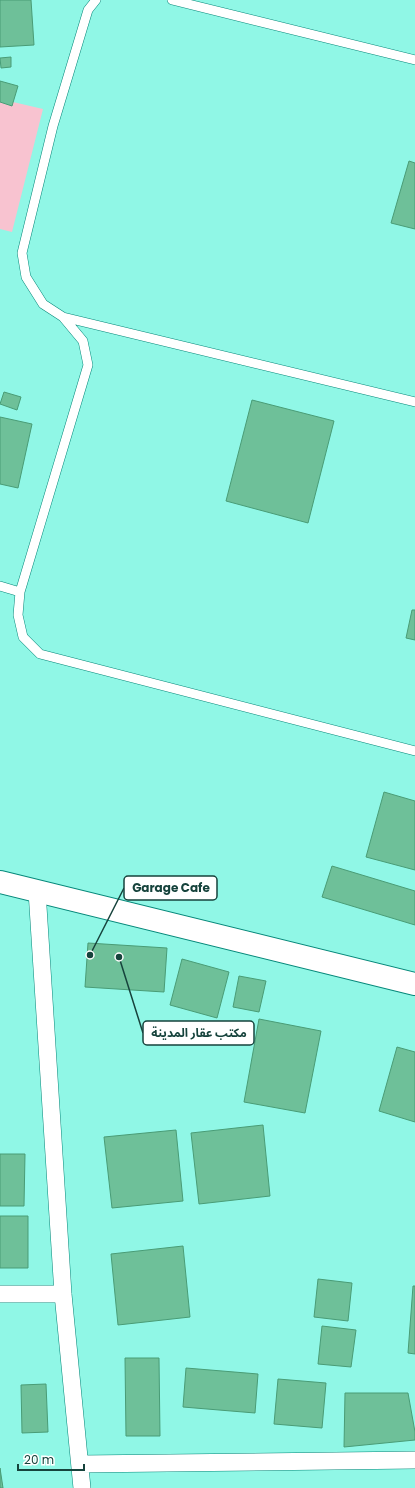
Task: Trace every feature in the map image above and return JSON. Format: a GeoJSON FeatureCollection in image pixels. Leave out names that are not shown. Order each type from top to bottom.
{"type":"FeatureCollection","features":[{"type":"Feature","properties":{"kind":"street"},"geometry":{"type":"LineString","coordinates":[[0,882],[415,984]]}},
{"type":"Feature","properties":{"kind":"street"},"geometry":{"type":"LineString","coordinates":[[37,891],[63,1294],[81,1464],[82,1488]]}},
{"type":"Feature","properties":{"kind":"street"},"geometry":{"type":"LineString","coordinates":[[0,1294],[63,1294]]}},
{"type":"Feature","properties":{"kind":"street"},"geometry":{"type":"LineString","coordinates":[[81,1464],[415,1460]]}},
{"type":"Feature","properties":{"kind":"lane"},"geometry":{"type":"LineString","coordinates":[[96,0],[88,10],[53,126],[22,253],[26,277],[43,304],[63,317],[82,340],[88,365],[20,592],[18,615],[23,637],[40,654],[415,751]]}},
{"type":"Feature","properties":{"kind":"lane"},"geometry":{"type":"LineString","coordinates":[[172,0],[415,60]]}},
{"type":"Feature","properties":{"kind":"lane"},"geometry":{"type":"LineString","coordinates":[[63,317],[415,402]]}},
{"type":"Feature","properties":{"kind":"lane"},"geometry":{"type":"LineString","coordinates":[[0,586],[20,592]]}},
{"type":"Feature","properties":{"kind":"shaded area"},"geometry":{"type":"Polygon","coordinates":[[[0,102],[12,106],[13,102],[43,109],[12,232],[0,229],[0,102]]]}},
{"type":"Feature","properties":{"kind":"building"},"geometry":{"type":"Polygon","coordinates":[[[0,0],[31,0],[34,45],[0,47],[0,0]]]}},
{"type":"Feature","properties":{"kind":"building"},"geometry":{"type":"Polygon","coordinates":[[[11,57],[11,67],[1,68],[0,58],[11,57]]]}},
{"type":"Feature","properties":{"kind":"building"},"geometry":{"type":"Polygon","coordinates":[[[0,81],[18,86],[12,106],[0,102],[0,81]]]}},
{"type":"Feature","properties":{"kind":"building"},"geometry":{"type":"Polygon","coordinates":[[[409,161],[415,163],[415,229],[391,223],[409,161]]]}},
{"type":"Feature","properties":{"kind":"building"},"geometry":{"type":"Polygon","coordinates":[[[4,392],[21,397],[17,410],[0,404],[4,392]]]}},
{"type":"Feature","properties":{"kind":"building"},"geometry":{"type":"Polygon","coordinates":[[[252,400],[334,421],[308,523],[226,501],[252,400]]]}},
{"type":"Feature","properties":{"kind":"building"},"geometry":{"type":"Polygon","coordinates":[[[0,417],[32,424],[18,488],[0,484],[0,417]]]}},
{"type":"Feature","properties":{"kind":"building"},"geometry":{"type":"Polygon","coordinates":[[[412,610],[415,610],[415,640],[406,638],[412,610]]]}},
{"type":"Feature","properties":{"kind":"building"},"geometry":{"type":"Polygon","coordinates":[[[384,792],[415,801],[415,870],[366,857],[384,792]]]}},
{"type":"Feature","properties":{"kind":"building"},"geometry":{"type":"Polygon","coordinates":[[[332,866],[415,891],[415,925],[322,897],[332,866]]]}},
{"type":"Feature","properties":{"kind":"building"},"geometry":{"type":"Polygon","coordinates":[[[88,943],[167,948],[164,992],[85,987],[88,943]]]}},
{"type":"Feature","properties":{"kind":"building"},"geometry":{"type":"Polygon","coordinates":[[[182,959],[229,972],[217,1018],[170,1005],[182,959]]]}},
{"type":"Feature","properties":{"kind":"building"},"geometry":{"type":"Polygon","coordinates":[[[239,976],[266,981],[259,1012],[233,1007],[239,976]]]}},
{"type":"Feature","properties":{"kind":"building"},"geometry":{"type":"Polygon","coordinates":[[[259,1019],[321,1031],[305,1113],[244,1102],[259,1019]]]}},
{"type":"Feature","properties":{"kind":"building"},"geometry":{"type":"Polygon","coordinates":[[[397,1047],[415,1052],[415,1122],[379,1111],[397,1047]]]}},
{"type":"Feature","properties":{"kind":"building"},"geometry":{"type":"Polygon","coordinates":[[[263,1125],[270,1196],[199,1204],[191,1133],[263,1125]]]}},
{"type":"Feature","properties":{"kind":"building"},"geometry":{"type":"Polygon","coordinates":[[[176,1130],[183,1201],[112,1208],[104,1137],[176,1130]]]}},
{"type":"Feature","properties":{"kind":"building"},"geometry":{"type":"Polygon","coordinates":[[[0,1154],[25,1154],[24,1206],[0,1206],[0,1154]]]}},
{"type":"Feature","properties":{"kind":"building"},"geometry":{"type":"Polygon","coordinates":[[[0,1216],[28,1216],[28,1268],[0,1268],[0,1216]]]}},
{"type":"Feature","properties":{"kind":"building"},"geometry":{"type":"Polygon","coordinates":[[[183,1246],[190,1317],[118,1325],[111,1254],[183,1246]]]}},
{"type":"Feature","properties":{"kind":"building"},"geometry":{"type":"Polygon","coordinates":[[[318,1279],[352,1283],[348,1321],[314,1317],[318,1279]]]}},
{"type":"Feature","properties":{"kind":"building"},"geometry":{"type":"Polygon","coordinates":[[[413,1286],[415,1286],[415,1354],[408,1353],[413,1286]]]}},
{"type":"Feature","properties":{"kind":"building"},"geometry":{"type":"Polygon","coordinates":[[[322,1326],[356,1330],[351,1367],[318,1364],[322,1326]]]}},
{"type":"Feature","properties":{"kind":"building"},"geometry":{"type":"Polygon","coordinates":[[[125,1358],[159,1358],[160,1436],[126,1436],[125,1358]]]}},
{"type":"Feature","properties":{"kind":"building"},"geometry":{"type":"Polygon","coordinates":[[[186,1368],[258,1374],[255,1413],[183,1407],[186,1368]]]}},
{"type":"Feature","properties":{"kind":"building"},"geometry":{"type":"Polygon","coordinates":[[[278,1379],[326,1383],[322,1428],[274,1424],[278,1379]]]}},
{"type":"Feature","properties":{"kind":"building"},"geometry":{"type":"Polygon","coordinates":[[[46,1384],[48,1432],[22,1433],[21,1385],[46,1384]]]}},
{"type":"Feature","properties":{"kind":"building"},"geometry":{"type":"Polygon","coordinates":[[[345,1393],[408,1393],[415,1440],[344,1447],[345,1393]]]}},
{"type":"Feature","properties":{"kind":"building"},"geometry":{"type":"Polygon","coordinates":[[[0,1468],[3,1488],[0,1488],[0,1468]]]}},
{"type":"Feature","properties":{"kind":"place","name":"Garage Cafe"},"geometry":{"type":"Point","coordinates":[90,955]}},
{"type":"Feature","properties":{"kind":"place","name":"مكتب عقار المدينة"},"geometry":{"type":"Point","coordinates":[119,957]}}]}
